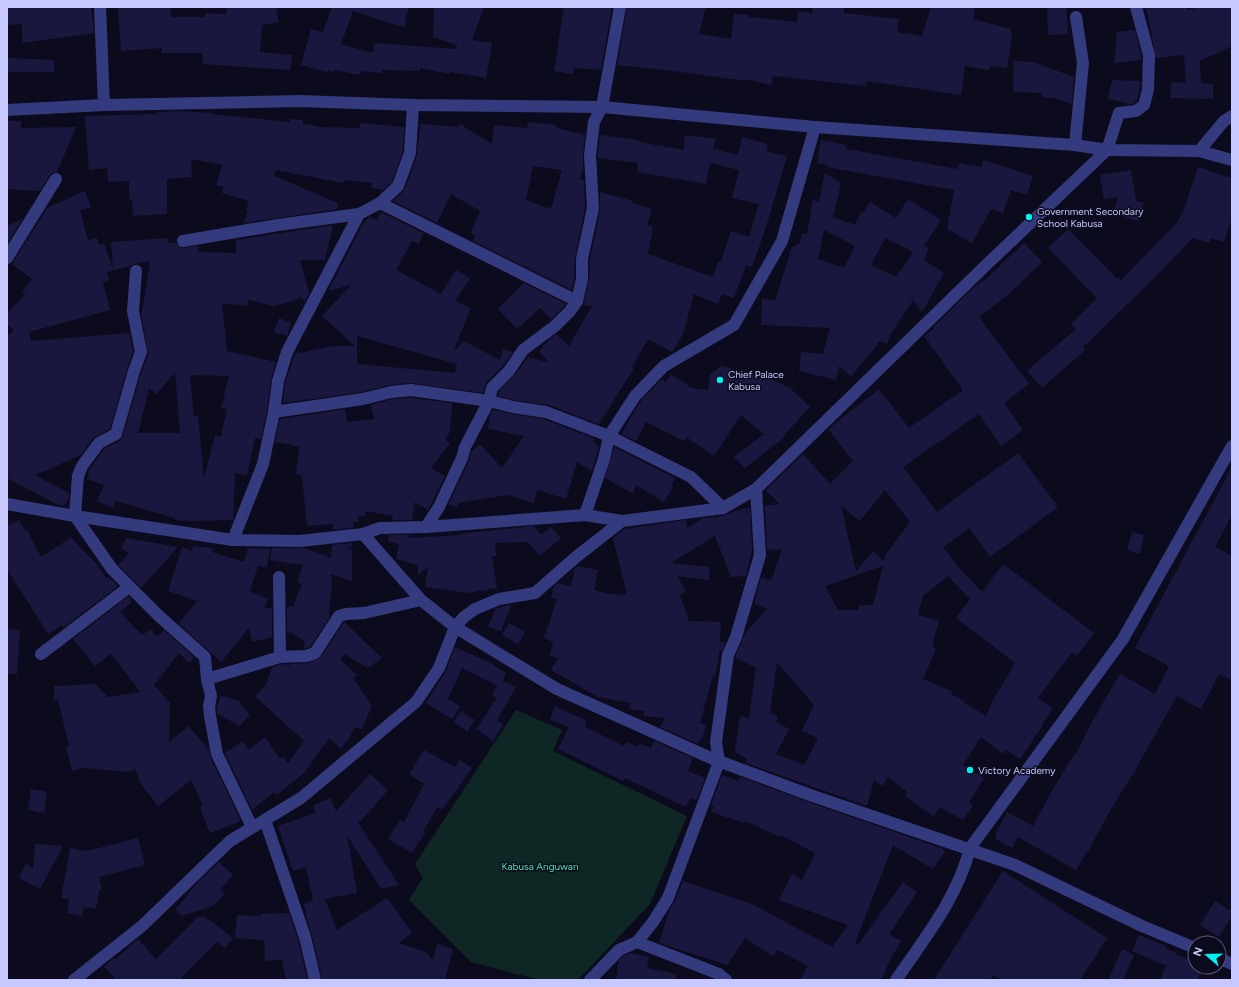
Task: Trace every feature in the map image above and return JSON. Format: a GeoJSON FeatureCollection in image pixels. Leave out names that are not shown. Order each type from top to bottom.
{"type":"FeatureCollection","features":[{"type":"Feature","properties":{"kind":"street"},"geometry":{"type":"LineString","coordinates":[[100,7],[104,105]]}},
{"type":"Feature","properties":{"kind":"street"},"geometry":{"type":"LineString","coordinates":[[426,527],[439,507],[462,458],[465,447],[488,401],[492,388],[509,371],[523,350],[555,326],[570,312],[577,301],[582,279],[582,259],[593,208],[590,155],[594,122],[602,107],[620,7]]}},
{"type":"Feature","properties":{"kind":"street"},"geometry":{"type":"LineString","coordinates":[[7,504],[233,540],[300,541],[363,534],[380,528],[426,527],[585,515],[622,522],[723,508],[756,488],[1107,150],[1119,113],[1136,111],[1144,105],[1148,90],[1149,56],[1136,7]]}},
{"type":"Feature","properties":{"kind":"street"},"geometry":{"type":"LineString","coordinates":[[1075,145],[1083,63],[1076,17]]}},
{"type":"Feature","properties":{"kind":"street"},"geometry":{"type":"LineString","coordinates":[[7,110],[104,105],[299,101],[412,105],[602,107],[815,127],[1075,145],[1107,150],[1199,151],[1232,160]]}},
{"type":"Feature","properties":{"kind":"street"},"geometry":{"type":"LineString","coordinates":[[183,241],[278,224],[359,214],[380,203],[398,186],[410,153],[412,105]]}},
{"type":"Feature","properties":{"kind":"street"},"geometry":{"type":"LineString","coordinates":[[1199,151],[1224,121],[1232,116]]}},
{"type":"Feature","properties":{"kind":"street"},"geometry":{"type":"LineString","coordinates":[[585,515],[604,459],[609,436],[635,396],[664,366],[734,325],[782,241],[815,127]]}},
{"type":"Feature","properties":{"kind":"street"},"geometry":{"type":"LineString","coordinates":[[7,258],[56,179]]}},
{"type":"Feature","properties":{"kind":"street"},"geometry":{"type":"LineString","coordinates":[[380,203],[577,301]]}},
{"type":"Feature","properties":{"kind":"street"},"geometry":{"type":"LineString","coordinates":[[233,540],[263,464],[274,412],[278,381],[287,352],[359,214]]}},
{"type":"Feature","properties":{"kind":"street"},"geometry":{"type":"LineString","coordinates":[[136,271],[132,311],[141,352],[116,434],[99,443],[82,466],[78,476],[75,516],[112,569],[159,616],[205,657],[207,679],[211,696],[209,706],[210,716],[217,754],[252,827]]}},
{"type":"Feature","properties":{"kind":"street"},"geometry":{"type":"LineString","coordinates":[[274,412],[363,399],[391,392],[410,390],[488,401],[513,407],[546,412],[609,436],[691,477],[723,508]]}},
{"type":"Feature","properties":{"kind":"street"},"geometry":{"type":"LineString","coordinates":[[896,980],[937,919],[957,884],[966,866],[970,848],[1123,639],[1232,446]]}},
{"type":"Feature","properties":{"kind":"street"},"geometry":{"type":"LineString","coordinates":[[590,980],[619,950],[637,942],[654,922],[668,898],[719,762],[716,742],[728,655],[736,637],[760,555],[756,488]]}},
{"type":"Feature","properties":{"kind":"street"},"geometry":{"type":"LineString","coordinates":[[74,980],[142,926],[230,840],[301,798],[416,702],[439,668],[455,627],[464,617],[475,609],[499,600],[535,593],[576,557],[622,522]]}},
{"type":"Feature","properties":{"kind":"street"},"geometry":{"type":"LineString","coordinates":[[363,534],[422,600],[455,627],[558,689],[719,762],[817,797],[970,848],[1015,865],[1142,926],[1187,945]]}},
{"type":"Feature","properties":{"kind":"street"},"geometry":{"type":"LineString","coordinates":[[279,577],[280,657]]}},
{"type":"Feature","properties":{"kind":"street"},"geometry":{"type":"LineString","coordinates":[[40,654],[129,587]]}},
{"type":"Feature","properties":{"kind":"street"},"geometry":{"type":"LineString","coordinates":[[207,679],[280,657],[306,656],[315,654],[339,616],[364,613],[422,600]]}},
{"type":"Feature","properties":{"kind":"street"},"geometry":{"type":"LineString","coordinates":[[265,820],[305,937],[315,980]]}},
{"type":"Feature","properties":{"kind":"street"},"geometry":{"type":"LineString","coordinates":[[637,942],[719,974],[726,980]]}},
{"type":"Feature","properties":{"kind":"green space","name":"Kabusa Anguwan"},"geometry":{"type":"Polygon","coordinates":[[[516,710],[562,730],[553,751],[687,816],[650,904],[578,980],[540,980],[471,962],[409,900],[423,878],[415,864],[516,710]]]}},
{"type":"Feature","properties":{"kind":"building"},"geometry":{"type":"Polygon","coordinates":[[[7,7],[91,7],[94,33],[22,43],[22,24],[7,25],[7,7]]]}},
{"type":"Feature","properties":{"kind":"building"},"geometry":{"type":"Polygon","coordinates":[[[118,7],[170,7],[171,17],[205,17],[205,13],[226,14],[227,7],[276,7],[279,22],[262,25],[260,52],[292,55],[290,70],[202,64],[203,53],[162,53],[162,48],[121,51],[118,7]]]}},
{"type":"Feature","properties":{"kind":"building"},"geometry":{"type":"Polygon","coordinates":[[[332,7],[409,7],[406,16],[405,28],[353,11],[341,44],[373,53],[374,43],[456,49],[457,45],[433,37],[434,7],[484,7],[472,40],[492,43],[486,78],[450,72],[450,74],[420,68],[420,71],[382,70],[382,73],[361,71],[360,75],[335,70],[334,72],[328,70],[327,72],[301,65],[311,29],[323,32],[332,7]]]}},
{"type":"Feature","properties":{"kind":"building"},"geometry":{"type":"Polygon","coordinates":[[[564,7],[612,7],[601,70],[574,68],[573,74],[554,71],[564,7]]]}},
{"type":"Feature","properties":{"kind":"building"},"geometry":{"type":"Polygon","coordinates":[[[627,7],[706,7],[699,34],[731,39],[734,14],[797,22],[798,11],[813,13],[812,7],[844,7],[844,13],[899,19],[897,32],[922,36],[931,7],[975,7],[973,19],[1011,29],[1012,37],[1007,68],[990,66],[989,70],[965,66],[961,95],[867,81],[866,86],[773,76],[771,85],[747,79],[747,81],[617,65],[627,7]]]}},
{"type":"Feature","properties":{"kind":"building"},"geometry":{"type":"Polygon","coordinates":[[[1047,7],[1066,7],[1068,34],[1048,35],[1047,7]]]}},
{"type":"Feature","properties":{"kind":"building"},"geometry":{"type":"Polygon","coordinates":[[[1146,7],[1187,7],[1187,10],[1202,7],[1232,7],[1232,46],[1200,61],[1201,83],[1213,84],[1213,99],[1170,98],[1171,82],[1186,83],[1184,55],[1156,58],[1146,7]]]}},
{"type":"Feature","properties":{"kind":"building"},"geometry":{"type":"Polygon","coordinates":[[[1135,30],[1141,60],[1114,63],[1117,32],[1135,30]]]}},
{"type":"Feature","properties":{"kind":"building"},"geometry":{"type":"Polygon","coordinates":[[[7,58],[54,60],[54,72],[7,72],[7,58]]]}},
{"type":"Feature","properties":{"kind":"building"},"geometry":{"type":"Polygon","coordinates":[[[1014,61],[1033,62],[1074,77],[1072,104],[1053,98],[1042,97],[1042,93],[1013,92],[1014,61]]]}},
{"type":"Feature","properties":{"kind":"building"},"geometry":{"type":"Polygon","coordinates":[[[1112,80],[1141,81],[1137,101],[1130,104],[1108,99],[1112,80]]]}},
{"type":"Feature","properties":{"kind":"building"},"geometry":{"type":"Polygon","coordinates":[[[180,111],[290,122],[290,119],[303,120],[303,124],[318,127],[360,128],[360,123],[404,127],[403,151],[392,182],[383,190],[371,188],[372,183],[344,180],[343,183],[276,170],[274,176],[338,203],[337,209],[244,223],[248,211],[246,210],[249,201],[222,193],[224,187],[216,185],[222,165],[191,159],[192,177],[167,179],[167,214],[133,216],[132,200],[129,199],[129,181],[108,182],[107,168],[89,170],[85,116],[157,114],[157,112],[180,111]]]}},
{"type":"Feature","properties":{"kind":"building"},"geometry":{"type":"Polygon","coordinates":[[[7,121],[21,121],[21,128],[76,127],[57,172],[53,172],[50,175],[40,191],[8,189],[7,121]]]}},
{"type":"Feature","properties":{"kind":"building"},"geometry":{"type":"Polygon","coordinates":[[[528,122],[556,125],[556,128],[585,135],[583,168],[580,179],[584,180],[585,207],[575,258],[572,290],[529,269],[529,267],[521,265],[473,241],[475,235],[471,233],[480,211],[451,194],[437,223],[393,201],[405,189],[417,156],[420,124],[459,127],[460,124],[492,144],[494,125],[527,128],[528,122]],[[533,166],[526,200],[551,209],[562,170],[533,166]]]}},
{"type":"Feature","properties":{"kind":"building"},"geometry":{"type":"Polygon","coordinates":[[[600,135],[639,140],[639,142],[684,150],[685,135],[716,139],[713,149],[738,155],[742,137],[768,144],[766,151],[787,156],[766,227],[752,267],[746,265],[734,298],[722,294],[718,304],[694,294],[683,334],[672,352],[648,339],[632,367],[634,368],[599,424],[549,405],[498,396],[499,391],[515,375],[528,357],[550,363],[539,352],[556,334],[569,346],[592,306],[583,305],[589,280],[590,260],[600,209],[600,192],[633,201],[633,203],[652,209],[647,225],[653,227],[648,254],[713,277],[718,261],[721,262],[731,231],[749,237],[759,204],[732,198],[739,170],[710,163],[706,184],[637,172],[638,163],[598,158],[600,135]]]}},
{"type":"Feature","properties":{"kind":"building"},"geometry":{"type":"Polygon","coordinates":[[[821,140],[846,145],[846,149],[958,169],[959,163],[981,167],[984,160],[1033,176],[1027,195],[1011,190],[1003,213],[991,209],[972,243],[947,229],[954,190],[827,167],[827,165],[817,163],[821,140]]]}},
{"type":"Feature","properties":{"kind":"building"},"geometry":{"type":"Polygon","coordinates":[[[1198,167],[1232,178],[1232,217],[1224,242],[1211,238],[1210,243],[1193,238],[1083,347],[1085,350],[1042,388],[1027,371],[1076,329],[1071,324],[1097,298],[1048,248],[1068,229],[1117,279],[1119,277],[1121,280],[1177,223],[1184,209],[1198,167]]]}},
{"type":"Feature","properties":{"kind":"building"},"geometry":{"type":"Polygon","coordinates":[[[1131,170],[1136,201],[1144,203],[1138,221],[1113,213],[1118,197],[1104,199],[1100,175],[1131,170]]]}},
{"type":"Feature","properties":{"kind":"building"},"geometry":{"type":"Polygon","coordinates":[[[825,173],[841,183],[833,217],[855,225],[861,212],[863,213],[870,202],[896,218],[908,199],[941,220],[924,246],[929,248],[924,260],[944,273],[922,312],[913,300],[890,335],[887,344],[878,341],[876,347],[851,376],[839,366],[836,380],[799,371],[801,352],[823,354],[830,328],[761,325],[762,298],[775,301],[792,247],[795,247],[796,244],[800,244],[802,233],[807,234],[813,200],[819,202],[825,173]],[[824,230],[818,259],[844,268],[855,246],[824,230]],[[885,238],[871,265],[896,277],[913,252],[885,238]]]}},
{"type":"Feature","properties":{"kind":"building"},"geometry":{"type":"Polygon","coordinates":[[[85,191],[91,207],[80,210],[88,240],[97,238],[99,245],[104,244],[113,269],[111,242],[168,238],[169,243],[176,243],[181,248],[198,246],[198,252],[236,253],[236,240],[333,225],[325,260],[300,260],[309,293],[305,301],[300,296],[299,299],[274,306],[248,300],[247,306],[222,303],[227,351],[276,362],[271,380],[267,411],[261,439],[255,438],[247,475],[235,473],[233,520],[175,520],[175,518],[116,501],[113,508],[97,501],[104,485],[87,479],[89,470],[104,449],[120,441],[123,436],[141,373],[148,355],[141,312],[150,261],[133,264],[107,272],[109,280],[103,282],[110,310],[29,332],[31,341],[130,333],[133,351],[110,429],[93,438],[81,455],[35,475],[69,493],[69,498],[64,506],[58,505],[7,478],[7,337],[14,330],[7,324],[7,314],[25,294],[22,292],[32,279],[12,264],[47,208],[85,191]],[[175,372],[157,394],[149,388],[138,433],[180,433],[175,372]],[[190,375],[194,416],[198,416],[204,479],[215,435],[221,437],[227,409],[221,408],[229,376],[190,375]]]}},
{"type":"Feature","properties":{"kind":"building"},"geometry":{"type":"Polygon","coordinates":[[[381,212],[423,233],[419,244],[412,241],[396,270],[441,294],[456,270],[470,278],[455,301],[471,308],[453,352],[464,341],[500,360],[503,349],[513,352],[503,366],[486,383],[483,393],[410,383],[390,385],[362,392],[283,403],[285,383],[296,352],[300,353],[333,346],[355,346],[322,316],[351,285],[328,291],[365,220],[370,217],[377,220],[381,212]],[[357,336],[357,364],[455,373],[457,364],[357,336]]]}},
{"type":"Feature","properties":{"kind":"building"},"geometry":{"type":"Polygon","coordinates":[[[22,219],[7,244],[7,226],[22,219]]]}},
{"type":"Feature","properties":{"kind":"building"},"geometry":{"type":"Polygon","coordinates":[[[1024,243],[1042,262],[1009,294],[979,317],[1029,384],[1004,403],[1023,430],[1001,446],[979,414],[903,467],[937,512],[1018,453],[1058,507],[990,557],[969,528],[943,547],[958,567],[982,592],[1003,564],[1094,633],[1077,656],[1072,652],[1038,698],[1053,708],[1020,759],[1006,750],[1003,754],[981,737],[963,765],[984,778],[969,802],[973,806],[963,820],[939,807],[934,817],[905,796],[907,792],[888,777],[883,786],[874,780],[867,806],[746,763],[747,759],[735,752],[740,716],[749,718],[756,668],[735,657],[746,632],[767,609],[754,604],[761,577],[771,581],[782,549],[767,550],[765,506],[780,504],[766,490],[803,454],[830,484],[853,461],[828,429],[879,389],[909,428],[963,390],[924,336],[935,328],[933,327],[971,290],[988,277],[1024,243]],[[885,490],[860,521],[841,506],[856,571],[873,551],[884,561],[886,554],[910,522],[885,490]],[[883,566],[825,586],[838,610],[858,610],[859,605],[873,605],[883,566]],[[948,576],[923,596],[918,615],[939,621],[932,646],[936,649],[923,679],[952,691],[951,694],[986,716],[993,700],[1015,663],[956,618],[970,599],[948,576]],[[777,662],[770,713],[778,716],[776,722],[789,729],[776,754],[804,765],[818,738],[802,731],[814,705],[777,662]]]}},
{"type":"Feature","properties":{"kind":"building"},"geometry":{"type":"Polygon","coordinates":[[[524,283],[566,304],[551,319],[540,308],[517,329],[498,309],[524,283]]]}},
{"type":"Feature","properties":{"kind":"building"},"geometry":{"type":"Polygon","coordinates":[[[279,318],[291,323],[287,336],[274,332],[279,318]]]}},
{"type":"Feature","properties":{"kind":"building"},"geometry":{"type":"Polygon","coordinates":[[[722,366],[766,379],[767,377],[790,388],[810,407],[784,435],[785,437],[745,468],[734,457],[764,434],[741,415],[714,456],[686,437],[684,441],[646,422],[636,441],[622,434],[643,398],[662,379],[666,382],[671,374],[692,388],[708,390],[710,374],[722,366]]]}},
{"type":"Feature","properties":{"kind":"building"},"geometry":{"type":"Polygon","coordinates":[[[411,398],[452,403],[450,432],[445,439],[450,443],[431,468],[445,476],[428,510],[415,502],[412,520],[392,520],[393,516],[365,511],[365,516],[358,516],[358,522],[353,522],[353,528],[333,530],[333,524],[307,526],[302,475],[296,474],[299,447],[275,442],[280,419],[345,409],[347,422],[374,419],[371,405],[392,399],[411,398]]]}},
{"type":"Feature","properties":{"kind":"building"},"geometry":{"type":"Polygon","coordinates":[[[493,410],[544,419],[595,439],[593,442],[599,446],[592,471],[577,462],[566,499],[537,490],[534,503],[507,495],[458,503],[457,507],[448,505],[469,461],[471,452],[480,444],[502,468],[524,436],[488,429],[490,415],[493,410]]]}},
{"type":"Feature","properties":{"kind":"building"},"geometry":{"type":"Polygon","coordinates":[[[614,447],[675,478],[671,486],[673,487],[664,502],[636,485],[633,494],[605,478],[614,447]]]}},
{"type":"Feature","properties":{"kind":"building"},"geometry":{"type":"Polygon","coordinates":[[[1232,467],[1232,515],[1215,547],[1232,556],[1232,680],[1219,674],[1201,709],[1177,696],[1133,775],[1108,814],[1088,852],[1087,851],[1076,870],[1018,837],[1012,848],[996,839],[996,833],[1007,812],[1033,826],[1053,789],[1075,753],[1076,754],[1090,725],[1120,674],[1155,694],[1169,666],[1135,648],[1232,467]]]}},
{"type":"Feature","properties":{"kind":"building"},"geometry":{"type":"Polygon","coordinates":[[[750,508],[752,551],[746,576],[731,577],[715,536],[671,563],[710,567],[709,580],[677,576],[686,591],[680,595],[689,621],[721,622],[720,642],[726,642],[722,651],[720,650],[715,676],[713,675],[700,723],[706,725],[702,739],[700,739],[698,744],[660,727],[665,718],[644,716],[644,711],[630,709],[631,703],[598,697],[551,670],[558,658],[550,656],[553,642],[544,638],[557,599],[552,598],[553,587],[558,583],[571,586],[575,568],[577,566],[598,570],[594,590],[608,594],[627,595],[613,538],[624,529],[686,520],[687,528],[703,518],[715,518],[741,509],[750,508]]]}},
{"type":"Feature","properties":{"kind":"building"},"geometry":{"type":"Polygon","coordinates":[[[19,520],[25,531],[27,530],[41,557],[71,537],[98,566],[107,580],[108,576],[118,586],[64,627],[62,625],[48,634],[7,569],[7,526],[19,520]]]}},
{"type":"Feature","properties":{"kind":"building"},"geometry":{"type":"Polygon","coordinates":[[[534,526],[541,535],[551,527],[561,538],[540,556],[528,542],[495,543],[496,556],[492,556],[497,588],[468,593],[425,587],[428,567],[418,575],[418,565],[396,559],[399,544],[388,541],[389,535],[409,535],[409,538],[460,535],[459,534],[534,526]]]}},
{"type":"Feature","properties":{"kind":"building"},"geometry":{"type":"Polygon","coordinates":[[[1132,532],[1144,535],[1140,554],[1127,550],[1132,532]]]}},
{"type":"Feature","properties":{"kind":"building"},"geometry":{"type":"Polygon","coordinates":[[[126,538],[178,547],[141,588],[118,565],[129,553],[121,549],[126,538]]]}},
{"type":"Feature","properties":{"kind":"building"},"geometry":{"type":"Polygon","coordinates":[[[352,543],[352,548],[346,546],[352,551],[352,581],[331,574],[332,589],[329,618],[310,647],[303,649],[305,642],[291,632],[287,633],[287,607],[293,606],[302,584],[297,582],[303,565],[270,560],[272,548],[305,548],[331,558],[332,545],[352,543]]]}},
{"type":"Feature","properties":{"kind":"building"},"geometry":{"type":"Polygon","coordinates":[[[193,546],[213,548],[212,552],[244,562],[248,548],[270,549],[267,567],[258,566],[250,591],[268,599],[264,608],[272,608],[272,637],[252,642],[249,628],[221,662],[179,624],[197,601],[168,591],[182,547],[192,551],[193,546]]]}},
{"type":"Feature","properties":{"kind":"building"},"geometry":{"type":"Polygon","coordinates":[[[129,596],[132,602],[120,612],[142,635],[151,629],[157,637],[164,630],[194,657],[189,663],[179,653],[154,685],[170,703],[169,742],[188,726],[209,750],[210,757],[241,821],[210,833],[200,808],[203,806],[191,780],[158,806],[141,784],[135,769],[128,772],[84,768],[72,771],[66,747],[69,746],[58,700],[54,700],[54,686],[95,684],[108,697],[140,692],[111,653],[95,666],[73,639],[129,596]]]}},
{"type":"Feature","properties":{"kind":"building"},"geometry":{"type":"Polygon","coordinates":[[[509,605],[511,606],[501,631],[488,627],[496,608],[509,605]]]}},
{"type":"Feature","properties":{"kind":"building"},"geometry":{"type":"Polygon","coordinates":[[[344,622],[382,658],[368,668],[344,654],[340,659],[357,675],[353,678],[372,706],[362,729],[354,727],[351,735],[341,749],[329,738],[305,772],[277,795],[274,792],[252,810],[225,753],[242,741],[249,750],[265,737],[280,759],[283,757],[288,763],[304,741],[255,696],[266,685],[272,667],[281,664],[290,665],[308,663],[321,657],[344,622]]]}},
{"type":"Feature","properties":{"kind":"building"},"geometry":{"type":"Polygon","coordinates":[[[509,623],[525,632],[518,644],[502,635],[509,623]]]}},
{"type":"Feature","properties":{"kind":"building"},"geometry":{"type":"Polygon","coordinates":[[[7,629],[20,630],[17,674],[7,674],[7,629]]]}},
{"type":"Feature","properties":{"kind":"building"},"geometry":{"type":"Polygon","coordinates":[[[455,647],[493,664],[506,673],[503,681],[516,687],[497,720],[503,725],[493,741],[476,729],[497,698],[492,695],[497,686],[462,668],[448,699],[460,706],[452,719],[426,703],[446,671],[455,647]]]}},
{"type":"Feature","properties":{"kind":"building"},"geometry":{"type":"Polygon","coordinates":[[[221,696],[238,700],[250,715],[239,726],[217,714],[217,706],[221,696]]]}},
{"type":"Feature","properties":{"kind":"building"},"geometry":{"type":"Polygon","coordinates":[[[555,706],[587,721],[585,727],[624,746],[626,742],[637,747],[639,743],[651,748],[654,741],[693,758],[688,771],[705,778],[697,800],[690,798],[686,807],[625,778],[623,781],[558,749],[569,727],[550,720],[555,706]]]}},
{"type":"Feature","properties":{"kind":"building"},"geometry":{"type":"Polygon","coordinates":[[[461,711],[475,720],[467,732],[454,722],[461,711]]]}},
{"type":"Feature","properties":{"kind":"building"},"geometry":{"type":"Polygon","coordinates":[[[424,750],[455,767],[460,760],[472,768],[442,810],[437,807],[423,832],[425,833],[412,853],[388,839],[400,820],[404,822],[424,784],[409,774],[424,750]]]}},
{"type":"Feature","properties":{"kind":"building"},"geometry":{"type":"Polygon","coordinates":[[[370,774],[388,790],[360,822],[357,821],[399,885],[381,889],[347,835],[357,893],[325,899],[337,930],[387,898],[412,933],[399,943],[426,952],[433,961],[437,944],[453,949],[446,980],[322,980],[312,935],[305,913],[307,913],[303,904],[313,900],[306,867],[293,871],[278,826],[316,813],[313,806],[330,798],[336,811],[370,774]]]}},
{"type":"Feature","properties":{"kind":"building"},"geometry":{"type":"Polygon","coordinates":[[[722,775],[739,781],[740,777],[926,844],[942,848],[945,851],[933,869],[893,845],[855,943],[858,945],[903,882],[917,892],[889,934],[901,941],[881,980],[800,980],[808,966],[778,950],[773,956],[745,938],[727,965],[659,943],[669,911],[675,901],[683,881],[752,904],[832,947],[848,925],[779,900],[792,874],[802,880],[815,853],[781,835],[780,837],[745,821],[745,823],[711,812],[714,806],[711,805],[722,775]]]}},
{"type":"Feature","properties":{"kind":"building"},"geometry":{"type":"Polygon","coordinates":[[[31,789],[47,792],[44,813],[28,810],[31,789]]]}},
{"type":"Feature","properties":{"kind":"building"},"geometry":{"type":"Polygon","coordinates":[[[138,838],[145,865],[99,877],[102,890],[99,891],[96,909],[84,907],[82,916],[67,913],[69,900],[61,898],[70,848],[87,851],[138,838]]]}},
{"type":"Feature","properties":{"kind":"building"},"geometry":{"type":"Polygon","coordinates":[[[35,844],[63,846],[40,889],[19,878],[26,864],[33,868],[35,844]]]}},
{"type":"Feature","properties":{"kind":"building"},"geometry":{"type":"Polygon","coordinates":[[[219,862],[233,875],[220,890],[225,894],[213,906],[182,916],[175,910],[198,882],[219,862]]]}},
{"type":"Feature","properties":{"kind":"building"},"geometry":{"type":"Polygon","coordinates":[[[1003,871],[1107,938],[1080,980],[1001,980],[993,975],[990,980],[934,980],[1003,871]]]}},
{"type":"Feature","properties":{"kind":"building"},"geometry":{"type":"Polygon","coordinates":[[[1215,901],[1232,912],[1232,916],[1220,935],[1216,935],[1200,925],[1215,901]]]}},
{"type":"Feature","properties":{"kind":"building"},"geometry":{"type":"Polygon","coordinates":[[[289,913],[298,939],[307,980],[286,980],[282,960],[265,961],[264,940],[235,938],[237,915],[261,916],[261,914],[289,913]]]}},
{"type":"Feature","properties":{"kind":"building"},"geometry":{"type":"Polygon","coordinates":[[[198,917],[205,917],[233,938],[225,948],[217,942],[179,980],[117,980],[104,967],[114,958],[116,959],[138,939],[156,959],[198,917]]]}},
{"type":"Feature","properties":{"kind":"building"},"geometry":{"type":"Polygon","coordinates":[[[1139,935],[1166,946],[1165,948],[1187,959],[1187,975],[1200,975],[1198,980],[1160,980],[1166,966],[1132,951],[1139,935]]]}},
{"type":"Feature","properties":{"kind":"building"},"geometry":{"type":"Polygon","coordinates":[[[1122,949],[1134,955],[1123,980],[1108,980],[1122,949]]]}},
{"type":"Feature","properties":{"kind":"building"},"geometry":{"type":"Polygon","coordinates":[[[630,953],[649,957],[647,968],[676,974],[675,980],[616,980],[619,960],[623,956],[630,953]]]}},
{"type":"Feature","properties":{"kind":"place","name":"Government Secondary School Kabusa"},"geometry":{"type":"Point","coordinates":[1029,217]}},
{"type":"Feature","properties":{"kind":"place","name":"Chief Palace Kabusa"},"geometry":{"type":"Point","coordinates":[720,380]}},
{"type":"Feature","properties":{"kind":"place","name":"Victory Academy"},"geometry":{"type":"Point","coordinates":[970,770]}}]}
